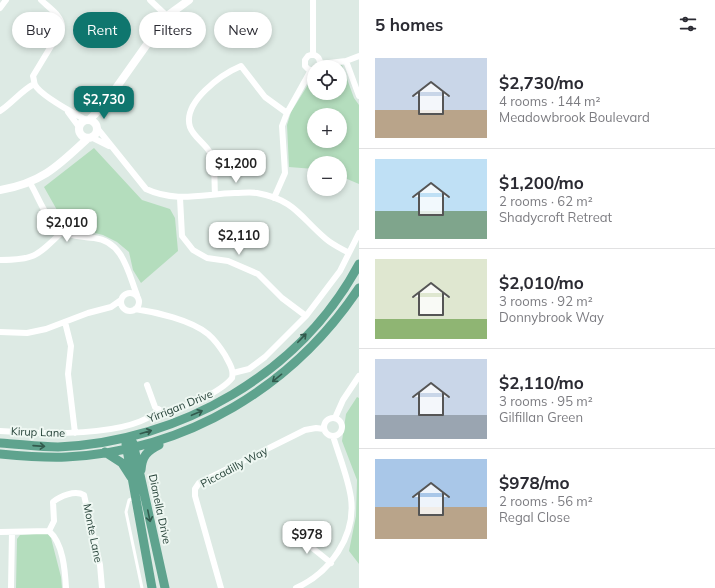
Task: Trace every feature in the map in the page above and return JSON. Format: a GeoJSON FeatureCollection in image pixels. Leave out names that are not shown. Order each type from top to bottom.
{"type":"FeatureCollection","features":[{"type":"Feature","properties":{"kind":"main road","name":"Yirrigan Drive"},"geometry":{"type":"LineString","coordinates":[[0,443],[57,447],[128,437],[161,428],[203,411],[220,402],[266,371],[287,354],[318,322],[344,289],[359,264]]}},
{"type":"Feature","properties":{"kind":"main road","name":"Yirrigan Drive"},"geometry":{"type":"LineString","coordinates":[[0,454],[37,457],[67,457],[105,452],[131,448],[178,435],[205,423],[271,383],[295,363],[333,324],[359,288]]}},
{"type":"Feature","properties":{"kind":"main road"},"geometry":{"type":"LineString","coordinates":[[137,479],[142,462],[149,450],[194,432],[205,423]]}},
{"type":"Feature","properties":{"kind":"main road","name":"Dianella Drive"},"geometry":{"type":"LineString","coordinates":[[128,437],[137,479],[165,588]]}},
{"type":"Feature","properties":{"kind":"main road"},"geometry":{"type":"LineString","coordinates":[[105,452],[122,463],[137,479]]}},
{"type":"Feature","properties":{"kind":"main road","name":"Dianella Drive"},"geometry":{"type":"LineString","coordinates":[[137,479],[136,497],[152,588]]}},
{"type":"Feature","properties":{"kind":"street"},"geometry":{"type":"LineString","coordinates":[[0,8],[6,0]]}},
{"type":"Feature","properties":{"kind":"street"},"geometry":{"type":"LineString","coordinates":[[41,0],[59,17],[62,22],[62,28],[33,76],[34,84],[38,89],[66,109],[92,123],[146,189],[158,195],[180,198],[215,194],[255,193],[274,198],[296,209],[327,240],[350,253]]}},
{"type":"Feature","properties":{"kind":"street"},"geometry":{"type":"LineString","coordinates":[[150,0],[163,12]]}},
{"type":"Feature","properties":{"kind":"street"},"geometry":{"type":"LineString","coordinates":[[172,12],[189,0]]}},
{"type":"Feature","properties":{"kind":"street"},"geometry":{"type":"LineString","coordinates":[[313,0],[313,54]]}},
{"type":"Feature","properties":{"kind":"street"},"geometry":{"type":"LineString","coordinates":[[69,156],[79,129],[92,123],[144,48]]}},
{"type":"Feature","properties":{"kind":"street"},"geometry":{"type":"LineString","coordinates":[[313,54],[318,57],[319,60]]}},
{"type":"Feature","properties":{"kind":"street"},"geometry":{"type":"LineString","coordinates":[[307,68],[305,60],[308,56],[313,54]]}},
{"type":"Feature","properties":{"kind":"street"},"geometry":{"type":"LineString","coordinates":[[346,60],[359,56]]}},
{"type":"Feature","properties":{"kind":"street"},"geometry":{"type":"LineString","coordinates":[[347,63],[359,96]]}},
{"type":"Feature","properties":{"kind":"street"},"geometry":{"type":"LineString","coordinates":[[215,194],[213,163],[209,152],[191,129],[189,121],[191,110],[208,86],[226,72],[241,66],[265,97],[287,113]]}},
{"type":"Feature","properties":{"kind":"street"},"geometry":{"type":"LineString","coordinates":[[274,198],[285,172],[282,126],[287,113],[307,80]]}},
{"type":"Feature","properties":{"kind":"street"},"geometry":{"type":"LineString","coordinates":[[0,111],[12,104],[25,89],[34,84]]}},
{"type":"Feature","properties":{"kind":"street"},"geometry":{"type":"LineString","coordinates":[[66,109],[84,136],[90,137],[111,147]]}},
{"type":"Feature","properties":{"kind":"street"},"geometry":{"type":"LineString","coordinates":[[0,190],[30,183],[50,172],[95,134],[92,123]]}},
{"type":"Feature","properties":{"kind":"street"},"geometry":{"type":"LineString","coordinates":[[30,183],[51,222],[59,230],[74,236],[98,238],[110,243],[118,250],[126,262],[130,278],[138,297],[139,305],[135,309]]}},
{"type":"Feature","properties":{"kind":"street"},"geometry":{"type":"LineString","coordinates":[[180,198],[182,236],[193,250],[207,258],[228,261],[258,274],[282,298],[306,316]]}},
{"type":"Feature","properties":{"kind":"street"},"geometry":{"type":"LineString","coordinates":[[0,260],[23,260],[38,254],[63,231]]}},
{"type":"Feature","properties":{"kind":"street"},"geometry":{"type":"LineString","coordinates":[[233,373],[249,369],[265,357],[306,316],[340,271],[359,233]]}},
{"type":"Feature","properties":{"kind":"street"},"geometry":{"type":"LineString","coordinates":[[0,332],[31,332],[104,310],[121,300],[126,293],[130,278]]}},
{"type":"Feature","properties":{"kind":"street"},"geometry":{"type":"LineString","coordinates":[[126,293],[131,292],[156,313]]}},
{"type":"Feature","properties":{"kind":"street"},"geometry":{"type":"LineString","coordinates":[[121,300],[124,309]]}},
{"type":"Feature","properties":{"kind":"street"},"geometry":{"type":"LineString","coordinates":[[104,310],[124,309],[130,311],[135,309],[156,313],[193,325],[206,332],[220,348],[232,368],[233,373],[228,383],[186,405],[165,413],[158,410],[147,386]]}},
{"type":"Feature","properties":{"kind":"street"},"geometry":{"type":"LineString","coordinates":[[65,322],[71,346],[68,374],[75,432]]}},
{"type":"Feature","properties":{"kind":"street"},"geometry":{"type":"LineString","coordinates":[[335,418],[339,407],[357,384],[359,376]]}},
{"type":"Feature","properties":{"kind":"street","name":"Kirup Lane"},"geometry":{"type":"LineString","coordinates":[[0,431],[39,434],[106,430],[144,421],[158,410]]}},
{"type":"Feature","properties":{"kind":"street"},"geometry":{"type":"LineString","coordinates":[[334,436],[329,434],[324,429],[326,420],[335,418]]}},
{"type":"Feature","properties":{"kind":"street"},"geometry":{"type":"LineString","coordinates":[[334,436],[338,434],[342,428],[340,422],[335,418]]}},
{"type":"Feature","properties":{"kind":"street","name":"Piccadilly Way"},"geometry":{"type":"LineString","coordinates":[[221,588],[195,496],[195,489],[199,483],[305,430],[316,428],[324,429]]}},
{"type":"Feature","properties":{"kind":"street"},"geometry":{"type":"LineString","coordinates":[[296,588],[314,578],[331,563],[343,543],[347,532],[351,499],[334,436]]}},
{"type":"Feature","properties":{"kind":"street","name":"Monte Lane"},"geometry":{"type":"LineString","coordinates":[[49,531],[54,521],[53,502],[62,496],[78,493],[84,495],[100,565],[102,588]]}},
{"type":"Feature","properties":{"kind":"street"},"geometry":{"type":"LineString","coordinates":[[0,532],[49,531],[54,535],[59,545],[66,588]]}},
{"type":"Feature","properties":{"kind":"street"},"geometry":{"type":"LineString","coordinates":[[11,588],[12,532]]}},
{"type":"Feature","properties":{"kind":"street"},"geometry":{"type":"LineString","coordinates":[[294,533],[331,563]]}},
{"type":"Feature","properties":{"kind":"lane"},"geometry":{"type":"LineString","coordinates":[[136,497],[129,500],[126,512],[142,588]]}},
{"type":"Feature","properties":{"kind":"green space"},"geometry":{"type":"Polygon","coordinates":[[[347,79],[354,98],[359,105],[359,184],[347,179],[347,156],[307,156],[307,168],[289,167],[287,125],[291,112],[307,86],[307,100],[347,100],[347,79]]]}},
{"type":"Feature","properties":{"kind":"green space"},"geometry":{"type":"Polygon","coordinates":[[[94,148],[142,200],[170,209],[175,218],[178,251],[141,283],[133,270],[129,252],[117,242],[103,235],[66,226],[44,187],[94,148]]]}},
{"type":"Feature","properties":{"kind":"green space"},"geometry":{"type":"Polygon","coordinates":[[[357,397],[359,398],[359,564],[349,551],[356,516],[357,480],[342,441],[346,414],[357,397]]]}},
{"type":"Feature","properties":{"kind":"green space"},"geometry":{"type":"Polygon","coordinates":[[[47,533],[51,538],[61,577],[62,588],[16,588],[17,539],[20,535],[47,533]]]}}]}
